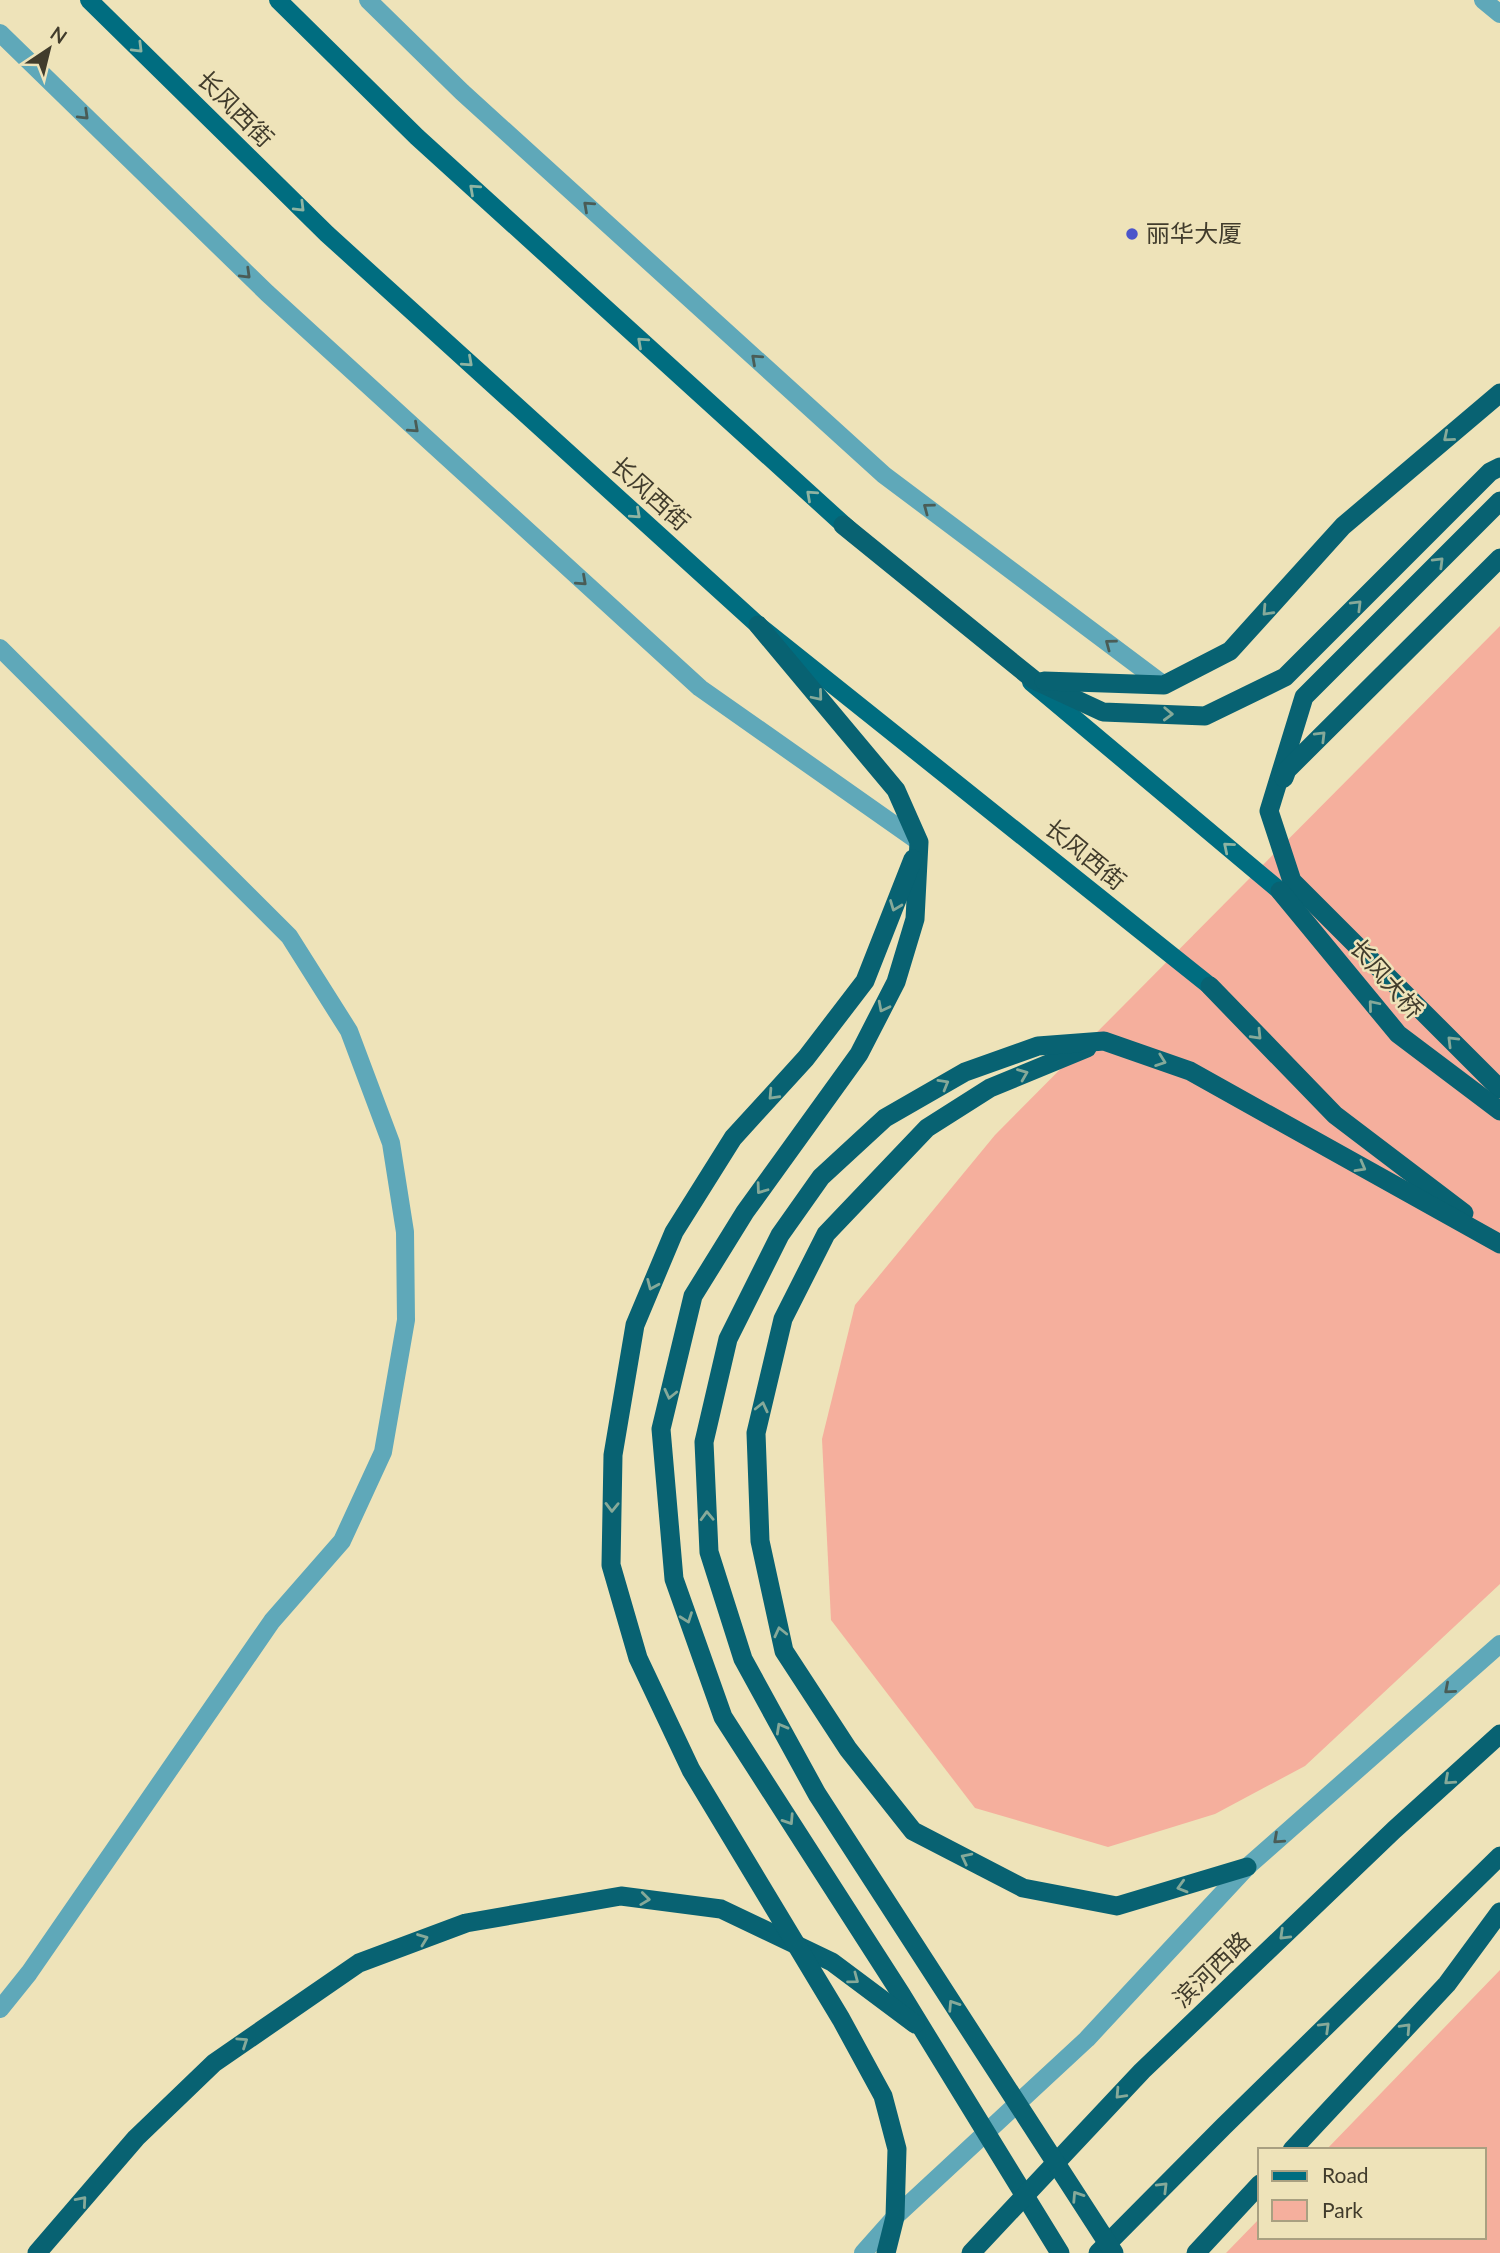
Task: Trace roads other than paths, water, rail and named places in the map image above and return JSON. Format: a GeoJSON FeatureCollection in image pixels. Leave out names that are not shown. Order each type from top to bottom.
{"type":"FeatureCollection","features":[{"type":"Feature","properties":{"kind":"highway"},"geometry":{"type":"LineString","coordinates":[[1034,680],[1164,685],[1230,651],[1343,526],[1500,393]]}},
{"type":"Feature","properties":{"kind":"highway"},"geometry":{"type":"LineString","coordinates":[[843,525],[1034,680],[1103,712],[1205,716],[1285,677],[1495,469]]}},
{"type":"Feature","properties":{"kind":"highway"},"geometry":{"type":"LineString","coordinates":[[1500,501],[1304,697],[1269,810],[1292,881],[1500,1089]]}},
{"type":"Feature","properties":{"kind":"highway"},"geometry":{"type":"LineString","coordinates":[[1269,810],[1287,770],[1500,558]]}},
{"type":"Feature","properties":{"kind":"highway"},"geometry":{"type":"LineString","coordinates":[[758,625],[896,790],[919,842],[915,919],[896,982],[859,1054],[745,1212],[693,1296],[662,1429],[674,1579],[723,1717],[922,2029],[1060,2253]]}},
{"type":"Feature","properties":{"kind":"highway"},"geometry":{"type":"LineString","coordinates":[[886,2253],[895,2217],[897,2149],[883,2096],[841,2019],[691,1770],[638,1658],[611,1565],[613,1455],[635,1325],[674,1232],[733,1138],[806,1058],[865,981],[919,842]]}},
{"type":"Feature","properties":{"kind":"highway","name":"长风大桥"},"geometry":{"type":"LineString","coordinates":[[1280,891],[1398,1034],[1500,1111]]}},
{"type":"Feature","properties":{"kind":"highway"},"geometry":{"type":"LineString","coordinates":[[1210,986],[1335,1115],[1500,1242]]}},
{"type":"Feature","properties":{"kind":"highway"},"geometry":{"type":"LineString","coordinates":[[1114,2253],[817,1794],[743,1659],[709,1552],[704,1442],[728,1339],[780,1235],[821,1177],[885,1118],[965,1072],[1038,1046],[1104,1041],[1189,1071],[1500,1242]]}},
{"type":"Feature","properties":{"kind":"highway"},"geometry":{"type":"LineString","coordinates":[[1104,1041],[990,1088],[927,1128],[826,1234],[783,1319],[756,1433],[760,1541],[784,1651],[848,1749],[913,1832],[1023,1888],[1117,1906],[1247,1867]]}},
{"type":"Feature","properties":{"kind":"highway","name":"滨河西路"},"geometry":{"type":"LineString","coordinates":[[971,2253],[1142,2071],[1394,1830],[1500,1734]]}},
{"type":"Feature","properties":{"kind":"highway"},"geometry":{"type":"LineString","coordinates":[[1098,2253],[1223,2126],[1500,1856]]}},
{"type":"Feature","properties":{"kind":"highway"},"geometry":{"type":"LineString","coordinates":[[37,2253],[136,2138],[214,2063],[359,1963],[466,1923],[621,1896],[721,1909],[832,1962],[922,2029]]}},
{"type":"Feature","properties":{"kind":"highway"},"geometry":{"type":"LineString","coordinates":[[1294,2148],[1447,1984],[1500,1912]]}},
{"type":"Feature","properties":{"kind":"highway"},"geometry":{"type":"LineString","coordinates":[[1196,2253],[1258,2186]]}},
{"type":"Feature","properties":{"kind":"main road","name":"长风西街"},"geometry":{"type":"LineString","coordinates":[[89,0],[327,233],[758,625],[1210,986]]}},
{"type":"Feature","properties":{"kind":"main road"},"geometry":{"type":"LineString","coordinates":[[278,0],[417,137],[843,525],[1280,891]]}},
{"type":"Feature","properties":{"kind":"street"},"geometry":{"type":"LineString","coordinates":[[368,0],[462,92],[884,475],[1164,685]]}},
{"type":"Feature","properties":{"kind":"street"},"geometry":{"type":"LineString","coordinates":[[1483,0],[1500,13]]}},
{"type":"Feature","properties":{"kind":"street"},"geometry":{"type":"LineString","coordinates":[[0,33],[267,293],[700,688],[919,842]]}},
{"type":"Feature","properties":{"kind":"street"},"geometry":{"type":"LineString","coordinates":[[0,648],[289,936],[349,1031],[391,1143],[405,1233],[406,1320],[383,1452],[342,1541],[272,1621],[29,1973],[0,2009]]}},
{"type":"Feature","properties":{"kind":"street"},"geometry":{"type":"LineString","coordinates":[[863,2253],[895,2217],[1087,2039],[1247,1867],[1500,1644]]}},
{"type":"Feature","properties":{"kind":"place","name":"丽华大厦"},"geometry":{"type":"Point","coordinates":[1132,234]}}]}
